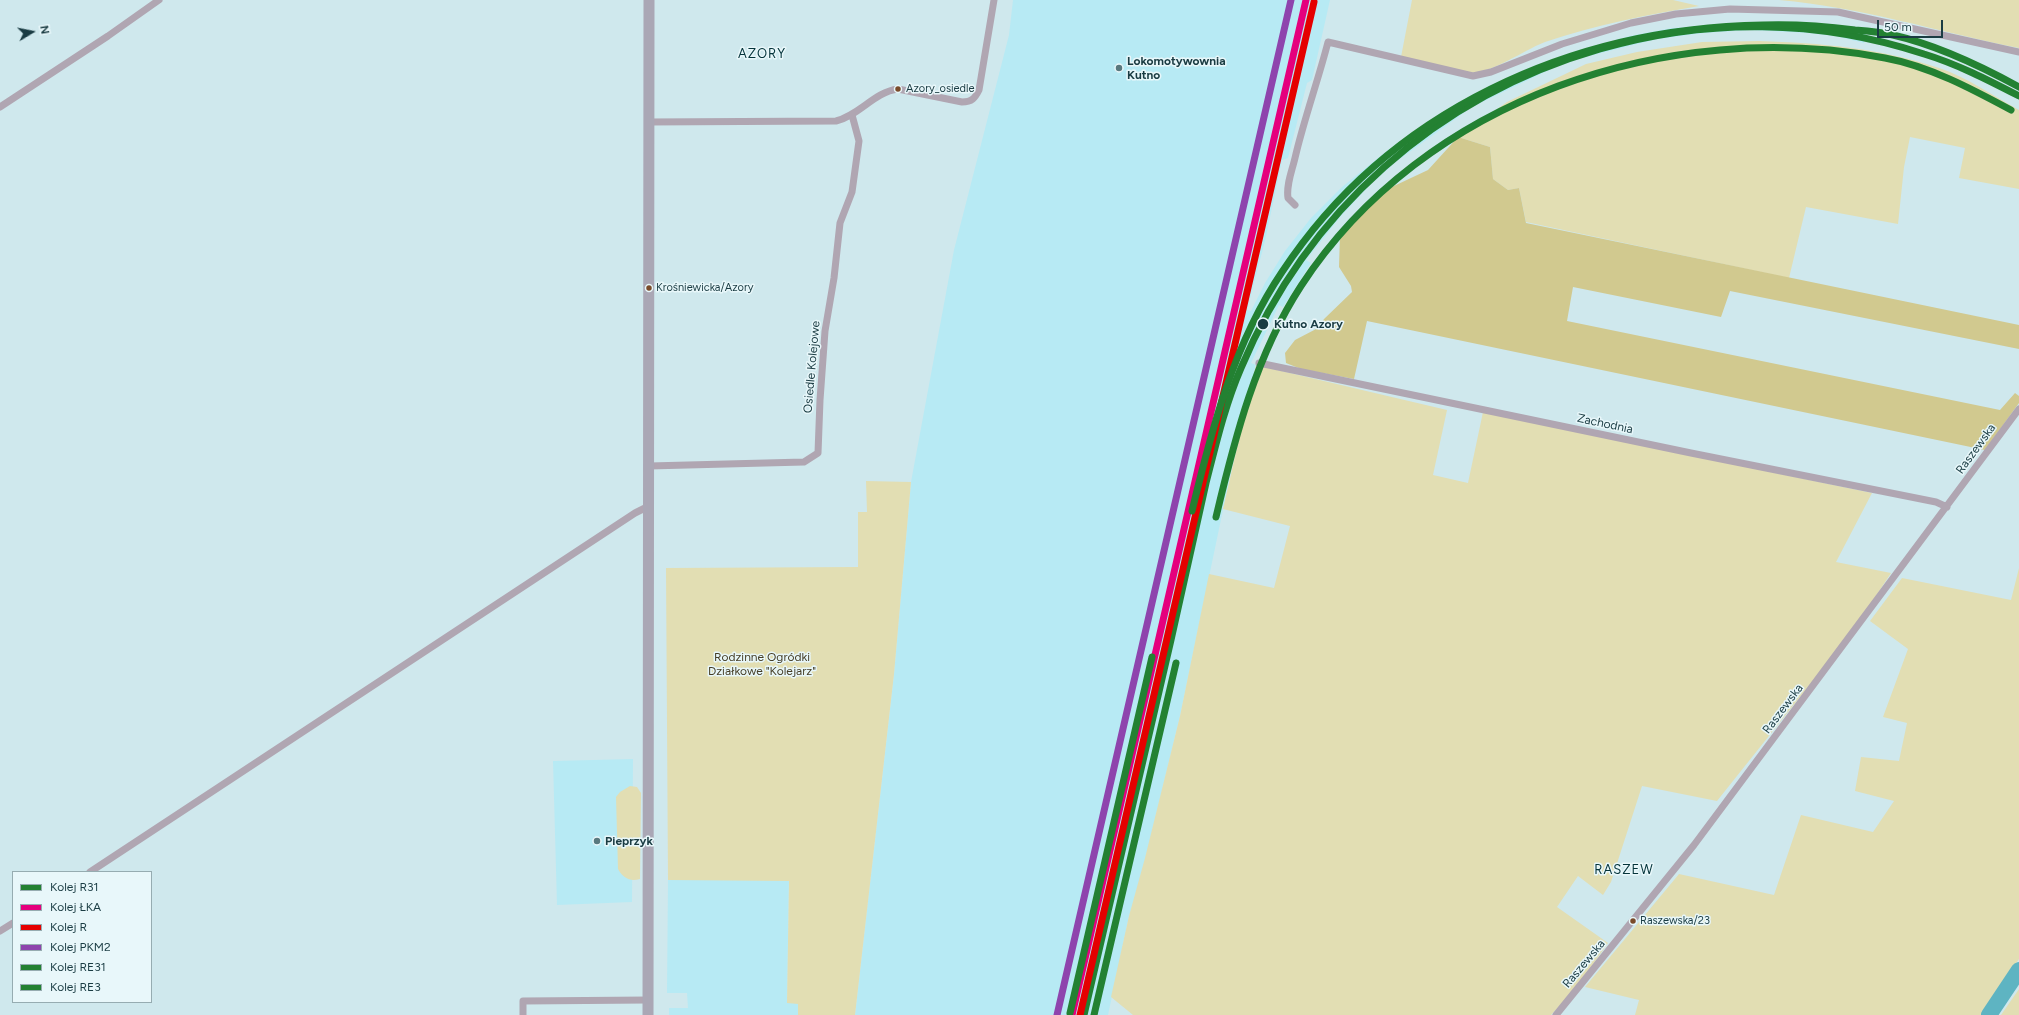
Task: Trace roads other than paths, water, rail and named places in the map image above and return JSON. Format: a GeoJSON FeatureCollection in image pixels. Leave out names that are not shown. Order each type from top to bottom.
{"type":"FeatureCollection","features":[{"type":"Feature","properties":{"kind":"main road"},"geometry":{"type":"LineString","coordinates":[[648,1015],[649,0]]}},
{"type":"Feature","properties":{"kind":"street"},"geometry":{"type":"LineString","coordinates":[[0,107],[108,36],[159,0]]}},
{"type":"Feature","properties":{"kind":"street"},"geometry":{"type":"LineString","coordinates":[[648,122],[820,123],[836,121],[852,115],[888,90],[898,89],[962,102],[968,101],[976,97],[979,90],[994,0]]}},
{"type":"Feature","properties":{"kind":"street"},"geometry":{"type":"LineString","coordinates":[[1295,206],[1288,198],[1288,184],[1302,128],[1317,84],[1328,42],[1473,76],[1491,72],[1562,44],[1631,23],[1661,17],[1730,9],[1804,10],[1838,12],[2019,52]]}},
{"type":"Feature","properties":{"kind":"street","name":"Osiedle Kolejowe"},"geometry":{"type":"LineString","coordinates":[[649,466],[804,462],[818,453],[825,331],[834,278],[840,223],[852,192],[859,141],[852,115]]}},
{"type":"Feature","properties":{"kind":"street","name":"Zachodnia"},"geometry":{"type":"LineString","coordinates":[[1259,363],[1691,453],[1936,502],[1947,507]]}},
{"type":"Feature","properties":{"kind":"street","name":"Raszewska"},"geometry":{"type":"LineString","coordinates":[[1556,1015],[1694,845],[2019,409]]}},
{"type":"Feature","properties":{"kind":"street"},"geometry":{"type":"LineString","coordinates":[[92,871],[648,506]]}},
{"type":"Feature","properties":{"kind":"street"},"geometry":{"type":"LineString","coordinates":[[0,931],[12,924]]}},
{"type":"Feature","properties":{"kind":"street"},"geometry":{"type":"LineString","coordinates":[[523,1015],[523,1001],[648,1000]]}},
{"type":"Feature","properties":{"kind":"waterway"},"geometry":{"type":"LineString","coordinates":[[1989,1015],[2019,970]]}},
{"type":"Feature","properties":{"kind":"rail line","name":"PKM2"},"geometry":{"type":"LineString","coordinates":[[1057,1015],[1291,0]]}},
{"type":"Feature","properties":{"kind":"rail line","name":"ŁKA"},"geometry":{"type":"LineString","coordinates":[[1072,1015],[1306,0]]}},
{"type":"Feature","properties":{"kind":"rail line","name":"R"},"geometry":{"type":"LineString","coordinates":[[1080,1015],[1314,2]]}},
{"type":"Feature","properties":{"kind":"rail line","name":"RE31"},"geometry":{"type":"LineString","coordinates":[[1192,511],[1226,387],[1250,328],[1265,299],[1282,272],[1326,215],[1375,165],[1431,123],[1491,89],[1555,62],[1622,42],[1692,30],[1763,25],[1820,26],[1893,35],[1926,44],[1958,56],[2019,87]]}},
{"type":"Feature","properties":{"kind":"rail line","name":"R31"},"geometry":{"type":"LineString","coordinates":[[1084,1015],[1206,483],[1230,396],[1241,368],[1269,311],[1302,259],[1341,210],[1384,167],[1432,129],[1484,97],[1540,70],[1600,49],[1640,39],[1681,32],[1722,28],[1762,27],[1803,29],[1844,34],[1884,42],[1936,58],[1972,73],[2019,96]]}},
{"type":"Feature","properties":{"kind":"rail line","name":"RE3"},"geometry":{"type":"LineString","coordinates":[[1216,517],[1239,427],[1259,368],[1285,312],[1301,286],[1353,221],[1414,165],[1483,120],[1558,86],[1638,63],[1720,50],[1803,48],[1885,58],[1918,67],[1934,72],[1966,86],[2011,110]]}},
{"type":"Feature","properties":{"kind":"rail line","name":"RE31"},"geometry":{"type":"LineString","coordinates":[[1070,1013],[1152,657]]}},
{"type":"Feature","properties":{"kind":"rail line","name":"RE3"},"geometry":{"type":"LineString","coordinates":[[1094,1015],[1176,663]]}},
{"type":"Feature","properties":{"kind":"place","name":"Lokomotywownia Kutno"},"geometry":{"type":"Point","coordinates":[1119,68]}},
{"type":"Feature","properties":{"kind":"place","name":"Azory_osiedle"},"geometry":{"type":"Point","coordinates":[898,89]}},
{"type":"Feature","properties":{"kind":"place","name":"Krośniewicka/Azory"},"geometry":{"type":"Point","coordinates":[649,288]}},
{"type":"Feature","properties":{"kind":"place","name":"Kutno Azory"},"geometry":{"type":"Point","coordinates":[1263,324]}},
{"type":"Feature","properties":{"kind":"place","name":"Pieprzyk"},"geometry":{"type":"Point","coordinates":[597,841]}},
{"type":"Feature","properties":{"kind":"place","name":"Raszewska/23"},"geometry":{"type":"Point","coordinates":[1633,921]}},
{"type":"Feature","properties":{"kind":"district","name":"AZORY"},"geometry":{"type":"Point","coordinates":[762,54]}},
{"type":"Feature","properties":{"kind":"district","name":"RASZEW"},"geometry":{"type":"Point","coordinates":[1624,870]}},
{"type":"Feature","properties":{"kind":"park label","name":"Rodzinne Ogródki Działkowe \"Kolejarz\""},"geometry":{"type":"Point","coordinates":[762,664]}}]}
